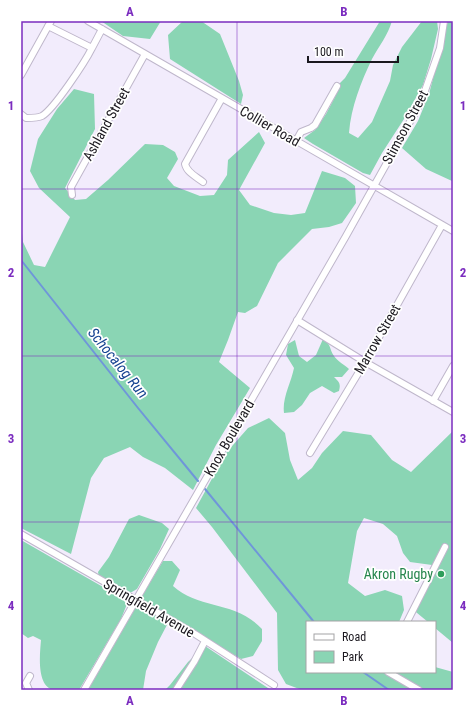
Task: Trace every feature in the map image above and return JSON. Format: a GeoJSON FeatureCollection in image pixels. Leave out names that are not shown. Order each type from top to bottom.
{"type":"FeatureCollection","features":[{"type":"Feature","properties":{"kind":"street","name":"Collier Road"},"geometry":{"type":"LineString","coordinates":[[88,21],[453,231]]}},
{"type":"Feature","properties":{"kind":"street","name":"Stimson Street"},"geometry":{"type":"LineString","coordinates":[[374,186],[421,102],[440,48],[444,21]]}},
{"type":"Feature","properties":{"kind":"street"},"geometry":{"type":"LineString","coordinates":[[21,75],[49,24],[92,48]]}},
{"type":"Feature","properties":{"kind":"street"},"geometry":{"type":"LineString","coordinates":[[21,114],[26,118],[40,117],[49,110],[86,60],[102,29]]}},
{"type":"Feature","properties":{"kind":"street","name":"Ashland Street"},"geometry":{"type":"LineString","coordinates":[[72,195],[71,187],[145,54]]}},
{"type":"Feature","properties":{"kind":"street"},"geometry":{"type":"LineString","coordinates":[[296,141],[301,132],[311,128],[314,125],[337,86]]}},
{"type":"Feature","properties":{"kind":"street"},"geometry":{"type":"LineString","coordinates":[[204,182],[190,172],[186,168],[185,164],[222,98]]}},
{"type":"Feature","properties":{"kind":"street","name":"Knox Boulevard"},"geometry":{"type":"LineString","coordinates":[[84,690],[374,186]]}},
{"type":"Feature","properties":{"kind":"street","name":"Marrow Street"},"geometry":{"type":"LineString","coordinates":[[310,453],[365,362],[442,224]]}},
{"type":"Feature","properties":{"kind":"street"},"geometry":{"type":"LineString","coordinates":[[297,320],[365,362],[453,412]]}},
{"type":"Feature","properties":{"kind":"street"},"geometry":{"type":"LineString","coordinates":[[433,401],[453,366]]}},
{"type":"Feature","properties":{"kind":"street","name":"Springfield Avenue"},"geometry":{"type":"LineString","coordinates":[[21,534],[195,634],[274,685]]}},
{"type":"Feature","properties":{"kind":"street"},"geometry":{"type":"LineString","coordinates":[[408,621],[446,547]]}},
{"type":"Feature","properties":{"kind":"street"},"geometry":{"type":"LineString","coordinates":[[176,690],[194,662],[205,641]]}},
{"type":"Feature","properties":{"kind":"street"},"geometry":{"type":"LineString","coordinates":[[390,673],[419,690]]}},
{"type":"Feature","properties":{"kind":"street"},"geometry":{"type":"LineString","coordinates":[[29,690],[26,683],[30,676]]}},
{"type":"Feature","properties":{"kind":"green space"},"geometry":{"type":"Polygon","coordinates":[[[101,21],[161,21],[150,39],[123,36],[101,21]]]}},
{"type":"Feature","properties":{"kind":"green space"},"geometry":{"type":"Polygon","coordinates":[[[183,21],[201,21],[220,34],[239,81],[243,95],[241,104],[170,59],[168,35],[183,21]]]}},
{"type":"Feature","properties":{"kind":"green space"},"geometry":{"type":"Polygon","coordinates":[[[380,21],[392,21],[386,36],[372,59],[354,104],[349,133],[358,138],[372,122],[390,81],[393,65],[402,47],[422,21],[437,21],[438,29],[423,85],[370,175],[363,173],[304,138],[315,130],[326,114],[335,97],[337,86],[345,78],[380,21]]]}},
{"type":"Feature","properties":{"kind":"green space"},"geometry":{"type":"Polygon","coordinates":[[[448,21],[453,21],[453,210],[452,181],[426,169],[402,148],[418,121],[429,94],[448,21]]]}},
{"type":"Feature","properties":{"kind":"green space"},"geometry":{"type":"Polygon","coordinates":[[[74,89],[94,94],[95,129],[65,188],[75,200],[86,199],[145,144],[163,145],[175,152],[178,159],[167,178],[174,186],[200,196],[214,195],[227,175],[228,160],[259,132],[265,143],[239,190],[250,205],[274,213],[291,215],[305,213],[322,171],[345,178],[355,186],[356,203],[342,223],[329,227],[312,229],[278,263],[257,306],[245,313],[238,312],[219,362],[250,388],[216,445],[193,490],[165,468],[143,457],[130,447],[104,458],[91,478],[71,554],[21,528],[21,225],[23,242],[34,265],[45,267],[70,217],[39,188],[30,171],[38,139],[57,109],[74,89]]]}},
{"type":"Feature","properties":{"kind":"green space"},"geometry":{"type":"Polygon","coordinates":[[[323,339],[329,345],[335,358],[349,369],[342,377],[334,377],[339,383],[339,391],[334,393],[322,386],[310,393],[302,405],[294,412],[284,413],[285,396],[294,368],[286,355],[288,344],[295,340],[299,356],[307,362],[316,355],[323,339]]]}},
{"type":"Feature","properties":{"kind":"green space"},"geometry":{"type":"Polygon","coordinates":[[[269,418],[285,433],[290,460],[298,480],[312,468],[322,453],[343,431],[371,435],[392,460],[411,472],[453,431],[453,643],[436,629],[436,621],[427,621],[411,608],[432,565],[410,562],[403,553],[397,536],[383,524],[364,518],[357,531],[348,583],[365,596],[385,590],[402,596],[404,610],[399,621],[306,621],[306,673],[436,673],[436,667],[453,672],[453,690],[302,690],[286,684],[278,670],[277,613],[196,508],[226,453],[248,428],[269,418]]]}},
{"type":"Feature","properties":{"kind":"green space"},"geometry":{"type":"Polygon","coordinates":[[[139,515],[162,523],[169,529],[160,549],[137,589],[130,593],[99,577],[98,572],[109,557],[129,519],[139,515]]]}},
{"type":"Feature","properties":{"kind":"green space"},"geometry":{"type":"Polygon","coordinates":[[[21,540],[124,599],[127,604],[121,619],[79,690],[56,691],[48,687],[41,675],[41,640],[33,636],[28,638],[21,633],[21,540]]]}},
{"type":"Feature","properties":{"kind":"green space"},"geometry":{"type":"Polygon","coordinates":[[[163,561],[172,561],[180,570],[173,586],[183,594],[205,603],[240,613],[262,629],[262,641],[253,656],[241,659],[140,599],[163,561]]]}},
{"type":"Feature","properties":{"kind":"green space"},"geometry":{"type":"Polygon","coordinates":[[[137,605],[168,623],[146,671],[143,690],[88,690],[137,605]]]}},
{"type":"Feature","properties":{"kind":"green space"},"geometry":{"type":"Polygon","coordinates":[[[205,646],[271,690],[165,690],[188,662],[205,646]]]}},
{"type":"Feature","properties":{"kind":"waterway","name":"Schocalog Run"},"geometry":{"type":"LineString","coordinates":[[21,260],[198,481]]}},
{"type":"Feature","properties":{"kind":"waterway","name":"Schocalog Run"},"geometry":{"type":"LineString","coordinates":[[205,489],[313,621]]}},
{"type":"Feature","properties":{"kind":"waterway","name":"Schocalog Run"},"geometry":{"type":"LineString","coordinates":[[364,673],[389,690]]}},
{"type":"Feature","properties":{"kind":"place","name":"Akron Rugby"},"geometry":{"type":"Point","coordinates":[441,574]}}]}
